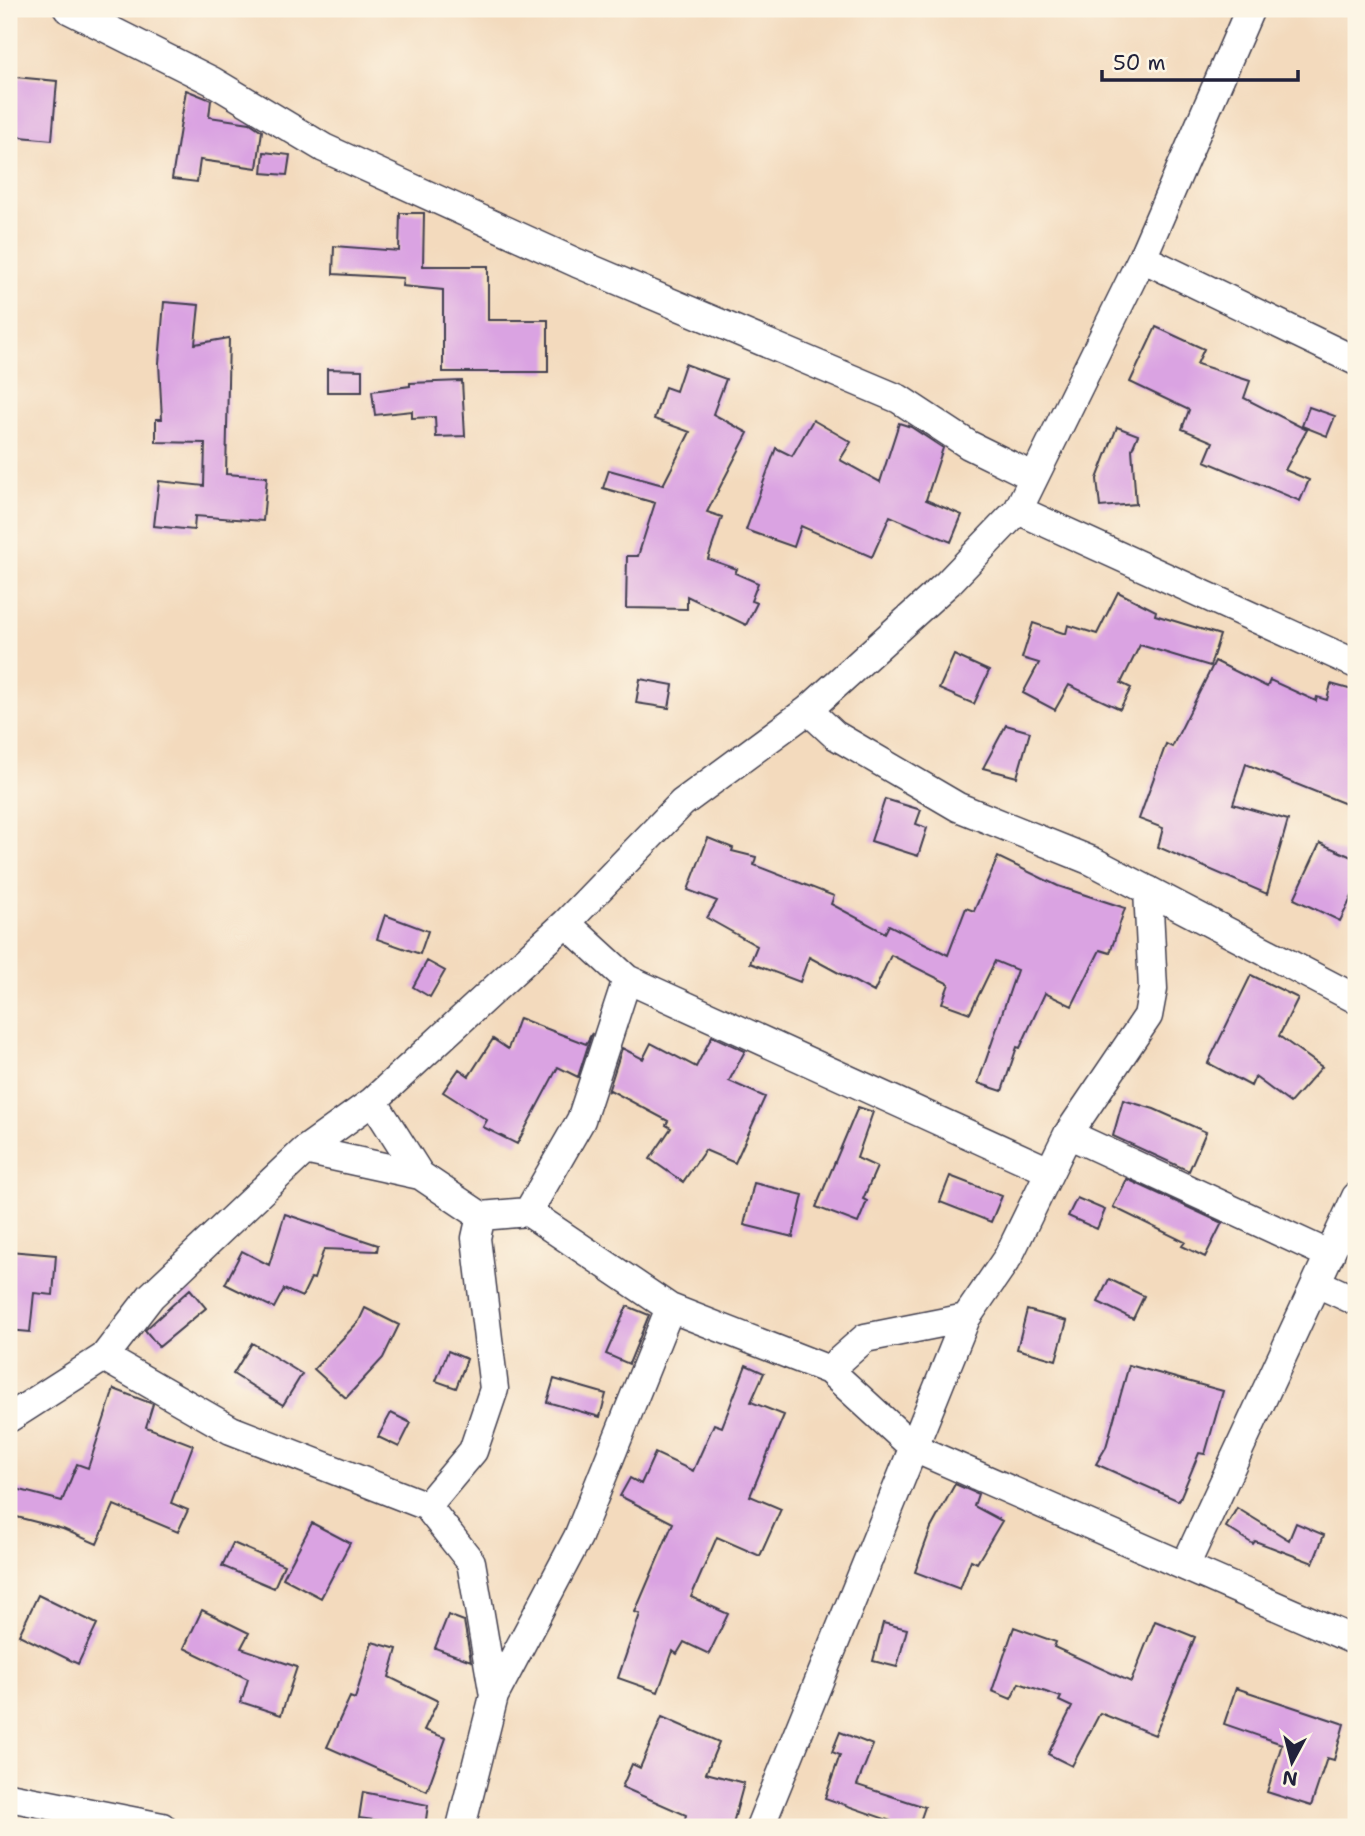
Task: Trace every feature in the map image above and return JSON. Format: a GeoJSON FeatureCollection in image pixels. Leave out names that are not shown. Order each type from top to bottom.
{"type":"FeatureCollection","features":[{"type":"Feature","properties":{"kind":"street"},"geometry":{"type":"LineString","coordinates":[[68,9],[212,81],[324,148],[578,263],[899,399],[969,445],[1034,477]]}},
{"type":"Feature","properties":{"kind":"street"},"geometry":{"type":"LineString","coordinates":[[9,1418],[104,1357],[151,1296],[305,1150],[373,1101],[566,923],[682,803],[808,710],[948,583],[1018,510],[1142,258],[1250,9]]}},
{"type":"Feature","properties":{"kind":"street"},"geometry":{"type":"LineString","coordinates":[[1142,258],[1356,361]]}},
{"type":"Feature","properties":{"kind":"street"},"geometry":{"type":"LineString","coordinates":[[1018,510],[1356,664]]}},
{"type":"Feature","properties":{"kind":"street"},"geometry":{"type":"LineString","coordinates":[[808,710],[835,735],[958,807],[1092,861],[1356,999]]}},
{"type":"Feature","properties":{"kind":"street"},"geometry":{"type":"LineString","coordinates":[[760,1827],[966,1318],[1008,1257],[1068,1134],[1148,1016],[1153,989],[1148,890]]}},
{"type":"Feature","properties":{"kind":"street"},"geometry":{"type":"LineString","coordinates":[[566,923],[627,979],[1049,1171]]}},
{"type":"Feature","properties":{"kind":"street"},"geometry":{"type":"LineString","coordinates":[[528,1212],[580,1120],[627,979]]}},
{"type":"Feature","properties":{"kind":"street"},"geometry":{"type":"LineString","coordinates":[[373,1101],[420,1175]]}},
{"type":"Feature","properties":{"kind":"street"},"geometry":{"type":"LineString","coordinates":[[1068,1134],[1329,1255]]}},
{"type":"Feature","properties":{"kind":"street"},"geometry":{"type":"LineString","coordinates":[[305,1150],[420,1175],[481,1216],[528,1212],[670,1308],[829,1370],[914,1447],[1356,1641]]}},
{"type":"Feature","properties":{"kind":"street"},"geometry":{"type":"LineString","coordinates":[[1185,1566],[1356,1197]]}},
{"type":"Feature","properties":{"kind":"street"},"geometry":{"type":"LineString","coordinates":[[427,1506],[473,1451],[494,1389],[476,1238],[481,1216]]}},
{"type":"Feature","properties":{"kind":"street"},"geometry":{"type":"LineString","coordinates":[[1317,1283],[1356,1301]]}},
{"type":"Feature","properties":{"kind":"street"},"geometry":{"type":"LineString","coordinates":[[461,1827],[494,1696],[578,1536],[670,1308]]}},
{"type":"Feature","properties":{"kind":"street"},"geometry":{"type":"LineString","coordinates":[[829,1370],[865,1338],[966,1318]]}},
{"type":"Feature","properties":{"kind":"street"},"geometry":{"type":"LineString","coordinates":[[104,1357],[231,1430],[427,1506],[471,1562],[494,1696]]}},
{"type":"Feature","properties":{"kind":"street"},"geometry":{"type":"LineString","coordinates":[[9,1797],[121,1823],[162,1827]]}},
{"type":"Feature","properties":{"kind":"building"},"geometry":{"type":"Polygon","coordinates":[[[15,77],[57,81],[52,140],[10,136],[15,77]]]}},
{"type":"Feature","properties":{"kind":"building"},"geometry":{"type":"Polygon","coordinates":[[[186,90],[211,100],[209,117],[250,123],[262,131],[257,168],[200,160],[197,182],[172,179],[186,90]]]}},
{"type":"Feature","properties":{"kind":"building"},"geometry":{"type":"Polygon","coordinates":[[[264,152],[290,155],[287,175],[262,173],[264,152]]]}},
{"type":"Feature","properties":{"kind":"building"},"geometry":{"type":"Polygon","coordinates":[[[400,213],[424,213],[423,266],[488,266],[488,320],[548,320],[548,372],[443,372],[443,290],[402,286],[403,278],[333,274],[334,246],[399,251],[400,213]]]}},
{"type":"Feature","properties":{"kind":"building"},"geometry":{"type":"Polygon","coordinates":[[[164,302],[199,305],[195,344],[229,338],[226,474],[267,477],[263,521],[195,516],[194,530],[154,526],[159,481],[204,486],[205,443],[156,442],[156,419],[162,419],[159,363],[164,302]]]}},
{"type":"Feature","properties":{"kind":"building"},"geometry":{"type":"Polygon","coordinates":[[[1156,327],[1204,349],[1197,364],[1250,381],[1244,398],[1307,430],[1285,470],[1309,480],[1300,501],[1205,461],[1213,442],[1182,429],[1189,410],[1130,382],[1156,327]]]}},
{"type":"Feature","properties":{"kind":"building"},"geometry":{"type":"Polygon","coordinates":[[[685,364],[726,379],[713,414],[748,433],[707,512],[722,517],[708,559],[737,569],[735,573],[758,583],[751,601],[757,603],[746,625],[687,596],[687,609],[626,608],[627,556],[638,556],[655,503],[603,488],[609,470],[663,485],[690,432],[654,419],[665,387],[676,391],[685,364]]]}},
{"type":"Feature","properties":{"kind":"building"},"geometry":{"type":"Polygon","coordinates":[[[327,369],[362,370],[362,392],[327,392],[327,369]]]}},
{"type":"Feature","properties":{"kind":"building"},"geometry":{"type":"Polygon","coordinates":[[[462,381],[465,436],[436,437],[435,417],[412,418],[412,411],[375,415],[372,391],[410,386],[410,383],[462,381]]]}},
{"type":"Feature","properties":{"kind":"building"},"geometry":{"type":"Polygon","coordinates":[[[1309,407],[1335,416],[1327,436],[1302,426],[1309,407]]]}},
{"type":"Feature","properties":{"kind":"building"},"geometry":{"type":"Polygon","coordinates":[[[813,420],[851,442],[840,460],[880,482],[899,423],[911,427],[943,448],[926,500],[962,515],[951,542],[890,516],[872,557],[801,526],[794,547],[746,530],[776,448],[792,456],[813,420]]]}},
{"type":"Feature","properties":{"kind":"building"},"geometry":{"type":"Polygon","coordinates":[[[1117,427],[1138,435],[1132,449],[1136,504],[1100,507],[1097,479],[1117,427]]]}},
{"type":"Feature","properties":{"kind":"building"},"geometry":{"type":"Polygon","coordinates":[[[1118,592],[1156,611],[1155,615],[1220,635],[1210,666],[1140,645],[1121,683],[1131,688],[1120,709],[1069,685],[1055,710],[1023,693],[1039,663],[1022,658],[1033,623],[1066,634],[1068,625],[1097,634],[1118,592]]]}},
{"type":"Feature","properties":{"kind":"building"},"geometry":{"type":"Polygon","coordinates":[[[954,655],[989,671],[974,704],[939,689],[954,655]]]}},
{"type":"Feature","properties":{"kind":"building"},"geometry":{"type":"Polygon","coordinates":[[[1215,661],[1267,687],[1270,680],[1316,701],[1317,697],[1327,700],[1331,684],[1356,691],[1356,808],[1246,764],[1233,804],[1288,820],[1267,894],[1158,847],[1163,828],[1139,819],[1166,744],[1172,747],[1215,661]]]}},
{"type":"Feature","properties":{"kind":"building"},"geometry":{"type":"Polygon","coordinates":[[[640,679],[673,685],[669,708],[636,703],[640,679]]]}},
{"type":"Feature","properties":{"kind":"building"},"geometry":{"type":"Polygon","coordinates":[[[1006,725],[1030,732],[1017,777],[983,768],[1006,725]]]}},
{"type":"Feature","properties":{"kind":"building"},"geometry":{"type":"Polygon","coordinates":[[[885,799],[921,810],[916,824],[927,828],[918,856],[871,841],[885,799]]]}},
{"type":"Feature","properties":{"kind":"building"},"geometry":{"type":"Polygon","coordinates":[[[708,838],[733,848],[732,851],[756,857],[754,865],[834,896],[831,904],[885,933],[889,925],[948,955],[966,908],[974,911],[998,857],[1058,886],[1125,908],[1110,953],[1100,950],[1072,1006],[1045,993],[1020,1048],[1017,1047],[1002,1091],[978,1083],[1017,970],[995,961],[970,1013],[942,1003],[949,984],[891,955],[874,992],[809,957],[800,982],[750,963],[757,946],[707,918],[717,901],[688,890],[708,838]]]}},
{"type":"Feature","properties":{"kind":"building"},"geometry":{"type":"Polygon","coordinates":[[[1320,843],[1356,859],[1356,888],[1340,921],[1294,899],[1320,843]]]}},
{"type":"Feature","properties":{"kind":"building"},"geometry":{"type":"Polygon","coordinates":[[[385,915],[428,931],[420,954],[377,939],[385,915]]]}},
{"type":"Feature","properties":{"kind":"building"},"geometry":{"type":"Polygon","coordinates":[[[427,961],[445,971],[430,997],[413,987],[427,961]]]}},
{"type":"Feature","properties":{"kind":"building"},"geometry":{"type":"Polygon","coordinates":[[[1251,975],[1298,998],[1279,1036],[1322,1067],[1290,1103],[1255,1077],[1251,1086],[1208,1063],[1251,975]]]}},
{"type":"Feature","properties":{"kind":"building"},"geometry":{"type":"Polygon","coordinates":[[[519,1018],[586,1044],[592,1033],[578,1077],[558,1067],[517,1144],[483,1127],[487,1120],[443,1092],[459,1069],[469,1076],[493,1039],[508,1049],[519,1018]]]}},
{"type":"Feature","properties":{"kind":"building"},"geometry":{"type":"Polygon","coordinates":[[[712,1036],[745,1051],[729,1081],[765,1097],[735,1163],[705,1150],[683,1182],[650,1159],[671,1128],[666,1125],[668,1121],[610,1090],[608,1092],[622,1048],[643,1059],[651,1043],[696,1067],[712,1036]]]}},
{"type":"Feature","properties":{"kind":"building"},"geometry":{"type":"Polygon","coordinates":[[[1123,1100],[1154,1109],[1206,1132],[1189,1171],[1113,1136],[1123,1100]]]}},
{"type":"Feature","properties":{"kind":"building"},"geometry":{"type":"Polygon","coordinates":[[[858,1107],[873,1112],[857,1158],[877,1167],[863,1199],[867,1201],[858,1223],[816,1207],[858,1107]]]}},
{"type":"Feature","properties":{"kind":"building"},"geometry":{"type":"Polygon","coordinates":[[[950,1176],[1002,1196],[991,1222],[940,1202],[950,1176]]]}},
{"type":"Feature","properties":{"kind":"building"},"geometry":{"type":"Polygon","coordinates":[[[1127,1179],[1222,1223],[1205,1257],[1182,1246],[1185,1242],[1113,1207],[1127,1179]]]}},
{"type":"Feature","properties":{"kind":"building"},"geometry":{"type":"Polygon","coordinates":[[[754,1183],[803,1195],[793,1237],[744,1225],[754,1183]]]}},
{"type":"Feature","properties":{"kind":"building"},"geometry":{"type":"Polygon","coordinates":[[[1077,1198],[1105,1210],[1097,1229],[1068,1216],[1077,1198]]]}},
{"type":"Feature","properties":{"kind":"building"},"geometry":{"type":"Polygon","coordinates":[[[285,1214],[378,1245],[377,1251],[324,1249],[314,1279],[311,1278],[302,1297],[284,1289],[274,1308],[225,1284],[242,1251],[269,1265],[285,1214]]]}},
{"type":"Feature","properties":{"kind":"building"},"geometry":{"type":"Polygon","coordinates":[[[9,1251],[56,1255],[53,1295],[34,1293],[30,1332],[9,1330],[9,1251]]]}},
{"type":"Feature","properties":{"kind":"building"},"geometry":{"type":"Polygon","coordinates":[[[1109,1279],[1144,1296],[1133,1319],[1098,1302],[1109,1279]]]}},
{"type":"Feature","properties":{"kind":"building"},"geometry":{"type":"Polygon","coordinates":[[[190,1289],[206,1308],[159,1347],[145,1330],[190,1289]]]}},
{"type":"Feature","properties":{"kind":"building"},"geometry":{"type":"Polygon","coordinates":[[[627,1306],[649,1315],[629,1364],[606,1354],[627,1306]]]}},
{"type":"Feature","properties":{"kind":"building"},"geometry":{"type":"Polygon","coordinates":[[[365,1308],[399,1325],[383,1358],[346,1398],[314,1369],[359,1321],[365,1308]]]}},
{"type":"Feature","properties":{"kind":"building"},"geometry":{"type":"Polygon","coordinates":[[[1027,1310],[1067,1321],[1056,1360],[1017,1349],[1027,1310]]]}},
{"type":"Feature","properties":{"kind":"building"},"geometry":{"type":"Polygon","coordinates":[[[252,1343],[302,1374],[283,1405],[233,1374],[252,1343]]]}},
{"type":"Feature","properties":{"kind":"building"},"geometry":{"type":"Polygon","coordinates":[[[448,1351],[467,1359],[456,1388],[436,1381],[448,1351]]]}},
{"type":"Feature","properties":{"kind":"building"},"geometry":{"type":"Polygon","coordinates":[[[746,1365],[764,1373],[751,1402],[784,1415],[750,1496],[781,1509],[760,1556],[717,1537],[691,1597],[728,1614],[709,1654],[684,1642],[677,1654],[673,1651],[658,1692],[618,1678],[640,1614],[635,1612],[673,1523],[620,1496],[630,1478],[641,1484],[655,1453],[693,1471],[714,1424],[722,1427],[746,1365]]]}},
{"type":"Feature","properties":{"kind":"building"},"geometry":{"type":"Polygon","coordinates":[[[1129,1365],[1223,1391],[1205,1454],[1199,1453],[1179,1501],[1096,1464],[1106,1447],[1129,1365]]]}},
{"type":"Feature","properties":{"kind":"building"},"geometry":{"type":"Polygon","coordinates":[[[554,1379],[606,1394],[600,1417],[547,1402],[554,1379]]]}},
{"type":"Feature","properties":{"kind":"building"},"geometry":{"type":"Polygon","coordinates":[[[114,1389],[153,1404],[146,1427],[193,1445],[171,1503],[188,1510],[178,1532],[114,1505],[97,1544],[63,1529],[13,1516],[14,1513],[9,1511],[9,1487],[62,1501],[77,1464],[88,1468],[114,1389]]]}},
{"type":"Feature","properties":{"kind":"building"},"geometry":{"type":"Polygon","coordinates":[[[391,1413],[411,1423],[399,1447],[378,1437],[391,1413]]]}},
{"type":"Feature","properties":{"kind":"building"},"geometry":{"type":"Polygon","coordinates":[[[955,1484],[978,1494],[974,1506],[1002,1521],[977,1563],[971,1560],[960,1589],[915,1572],[931,1528],[955,1484]]]}},
{"type":"Feature","properties":{"kind":"building"},"geometry":{"type":"Polygon","coordinates":[[[1237,1508],[1289,1540],[1296,1523],[1324,1535],[1313,1563],[1255,1541],[1253,1544],[1226,1527],[1237,1508]]]}},
{"type":"Feature","properties":{"kind":"building"},"geometry":{"type":"Polygon","coordinates":[[[312,1523],[350,1543],[321,1598],[283,1578],[312,1523]]]}},
{"type":"Feature","properties":{"kind":"building"},"geometry":{"type":"Polygon","coordinates":[[[233,1543],[284,1565],[274,1588],[222,1566],[233,1543]]]}},
{"type":"Feature","properties":{"kind":"building"},"geometry":{"type":"Polygon","coordinates":[[[38,1595],[97,1624],[78,1664],[19,1635],[38,1595]]]}},
{"type":"Feature","properties":{"kind":"building"},"geometry":{"type":"Polygon","coordinates":[[[202,1610],[249,1633],[241,1648],[297,1667],[281,1715],[241,1702],[248,1679],[184,1648],[202,1610]]]}},
{"type":"Feature","properties":{"kind":"building"},"geometry":{"type":"Polygon","coordinates":[[[448,1615],[464,1621],[471,1661],[435,1648],[448,1615]]]}},
{"type":"Feature","properties":{"kind":"building"},"geometry":{"type":"Polygon","coordinates":[[[1155,1621],[1195,1637],[1155,1735],[1100,1713],[1072,1766],[1048,1754],[1072,1707],[1059,1701],[1061,1697],[1019,1683],[1011,1699],[992,1691],[1014,1627],[1056,1642],[1054,1647],[1131,1682],[1155,1621]]]}},
{"type":"Feature","properties":{"kind":"building"},"geometry":{"type":"Polygon","coordinates":[[[883,1623],[907,1629],[897,1667],[873,1661],[883,1623]]]}},
{"type":"Feature","properties":{"kind":"building"},"geometry":{"type":"Polygon","coordinates":[[[372,1642],[397,1649],[389,1677],[438,1701],[424,1730],[446,1738],[427,1791],[327,1747],[350,1697],[355,1699],[372,1642]]]}},
{"type":"Feature","properties":{"kind":"building"},"geometry":{"type":"Polygon","coordinates":[[[1236,1688],[1344,1724],[1334,1760],[1327,1758],[1311,1806],[1267,1792],[1282,1744],[1224,1724],[1236,1688]]]}},
{"type":"Feature","properties":{"kind":"building"},"geometry":{"type":"Polygon","coordinates":[[[662,1717],[719,1742],[706,1773],[744,1783],[732,1827],[683,1827],[686,1815],[622,1787],[632,1764],[640,1768],[662,1717]]]}},
{"type":"Feature","properties":{"kind":"building"},"geometry":{"type":"Polygon","coordinates":[[[840,1732],[873,1745],[857,1785],[925,1807],[918,1827],[889,1827],[891,1821],[825,1798],[840,1755],[832,1752],[840,1732]]]}},
{"type":"Feature","properties":{"kind":"building"},"geometry":{"type":"Polygon","coordinates":[[[363,1792],[428,1805],[425,1827],[359,1818],[363,1792]]]}}]}
